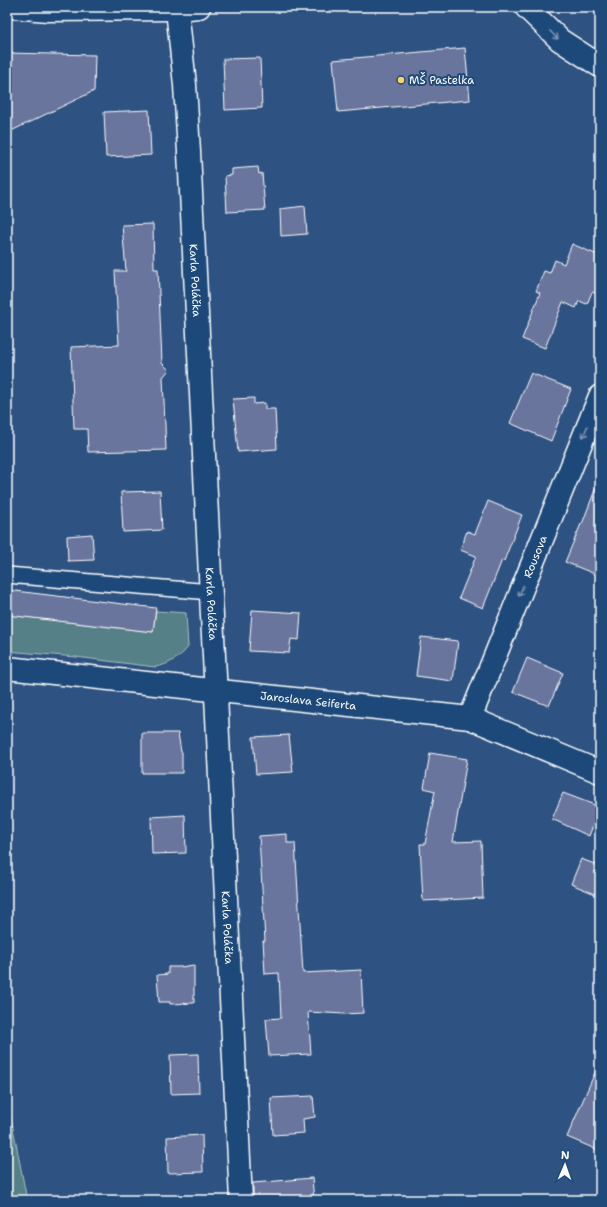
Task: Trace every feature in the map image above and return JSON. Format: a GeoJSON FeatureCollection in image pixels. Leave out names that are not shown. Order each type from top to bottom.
{"type":"FeatureCollection","features":[{"type":"Feature","properties":{"kind":"street"},"geometry":{"type":"LineString","coordinates":[[12,7],[48,10],[199,7]]}},
{"type":"Feature","properties":{"kind":"street"},"geometry":{"type":"LineString","coordinates":[[526,7],[560,40],[600,66]]}},
{"type":"Feature","properties":{"kind":"street","name":"Karla Poláčka"},"geometry":{"type":"LineString","coordinates":[[177,8],[185,85],[189,152],[242,1200]]}},
{"type":"Feature","properties":{"kind":"street","name":"Rousova"},"geometry":{"type":"LineString","coordinates":[[470,718],[600,396]]}},
{"type":"Feature","properties":{"kind":"street","name":"Jaroslava Seiferta"},"geometry":{"type":"LineString","coordinates":[[7,668],[470,718],[600,772]]}},
{"type":"Feature","properties":{"kind":"lane"},"geometry":{"type":"LineString","coordinates":[[7,575],[211,592]]}},
{"type":"Feature","properties":{"kind":"green space"},"geometry":{"type":"Polygon","coordinates":[[[156,611],[186,613],[188,647],[177,658],[160,666],[155,667],[76,657],[7,651],[7,615],[153,632],[156,611]]]}},
{"type":"Feature","properties":{"kind":"green space"},"geometry":{"type":"Polygon","coordinates":[[[7,1097],[27,1200],[7,1200],[7,1097]]]}},
{"type":"Feature","properties":{"kind":"building","name":"MŠ Pastelka"},"geometry":{"type":"Polygon","coordinates":[[[465,48],[470,100],[338,112],[333,60],[465,48]]]}},
{"type":"Feature","properties":{"kind":"building"},"geometry":{"type":"Polygon","coordinates":[[[7,53],[95,55],[94,91],[7,133],[7,53]]]}},
{"type":"Feature","properties":{"kind":"building"},"geometry":{"type":"Polygon","coordinates":[[[260,58],[262,108],[225,110],[223,59],[260,58]]]}},
{"type":"Feature","properties":{"kind":"building"},"geometry":{"type":"Polygon","coordinates":[[[149,110],[151,155],[106,157],[104,112],[149,110]]]}},
{"type":"Feature","properties":{"kind":"building"},"geometry":{"type":"Polygon","coordinates":[[[258,167],[259,174],[262,173],[265,210],[227,212],[225,176],[232,175],[232,169],[258,167]]]}},
{"type":"Feature","properties":{"kind":"building"},"geometry":{"type":"Polygon","coordinates":[[[305,206],[307,234],[281,236],[280,209],[305,206]]]}},
{"type":"Feature","properties":{"kind":"building"},"geometry":{"type":"Polygon","coordinates":[[[153,224],[154,269],[158,269],[162,363],[169,370],[163,377],[166,450],[88,452],[87,429],[74,429],[71,347],[119,345],[115,271],[126,271],[122,225],[153,224]]]}},
{"type":"Feature","properties":{"kind":"building"},"geometry":{"type":"Polygon","coordinates":[[[572,244],[600,256],[600,295],[592,292],[587,304],[579,301],[576,308],[563,302],[545,348],[522,339],[540,293],[536,291],[544,271],[550,273],[555,260],[564,264],[572,244]]]}},
{"type":"Feature","properties":{"kind":"building"},"geometry":{"type":"Polygon","coordinates":[[[531,373],[571,389],[551,441],[510,423],[531,373]]]}},
{"type":"Feature","properties":{"kind":"building"},"geometry":{"type":"Polygon","coordinates":[[[254,398],[254,404],[265,403],[265,409],[275,409],[277,449],[238,452],[233,399],[254,398]]]}},
{"type":"Feature","properties":{"kind":"building"},"geometry":{"type":"Polygon","coordinates":[[[598,482],[600,483],[600,576],[565,562],[582,524],[598,482]]]}},
{"type":"Feature","properties":{"kind":"building"},"geometry":{"type":"Polygon","coordinates":[[[160,491],[162,530],[123,532],[121,492],[160,491]]]}},
{"type":"Feature","properties":{"kind":"building"},"geometry":{"type":"Polygon","coordinates":[[[488,501],[522,515],[483,608],[459,598],[476,556],[460,550],[467,531],[475,534],[488,501]]]}},
{"type":"Feature","properties":{"kind":"building"},"geometry":{"type":"Polygon","coordinates":[[[92,534],[94,560],[68,561],[67,536],[92,534]]]}},
{"type":"Feature","properties":{"kind":"building"},"geometry":{"type":"Polygon","coordinates":[[[7,590],[156,608],[153,632],[7,615],[7,590]]]}},
{"type":"Feature","properties":{"kind":"building"},"geometry":{"type":"Polygon","coordinates":[[[252,610],[301,613],[299,640],[291,639],[289,653],[249,651],[252,610]]]}},
{"type":"Feature","properties":{"kind":"building"},"geometry":{"type":"Polygon","coordinates":[[[421,637],[458,641],[453,681],[416,676],[421,637]]]}},
{"type":"Feature","properties":{"kind":"building"},"geometry":{"type":"Polygon","coordinates":[[[527,658],[563,673],[549,706],[513,692],[527,658]]]}},
{"type":"Feature","properties":{"kind":"building"},"geometry":{"type":"Polygon","coordinates":[[[142,733],[178,733],[182,752],[182,773],[142,773],[142,733]]]}},
{"type":"Feature","properties":{"kind":"building"},"geometry":{"type":"Polygon","coordinates":[[[289,735],[293,772],[256,774],[253,737],[289,735]]]}},
{"type":"Feature","properties":{"kind":"building"},"geometry":{"type":"Polygon","coordinates":[[[430,753],[467,759],[453,842],[481,841],[483,898],[423,901],[420,844],[425,844],[435,791],[424,788],[430,753]]]}},
{"type":"Feature","properties":{"kind":"building"},"geometry":{"type":"Polygon","coordinates":[[[563,793],[600,807],[589,836],[552,819],[563,793]]]}},
{"type":"Feature","properties":{"kind":"building"},"geometry":{"type":"Polygon","coordinates":[[[185,815],[186,853],[152,854],[151,817],[185,815]]]}},
{"type":"Feature","properties":{"kind":"building"},"geometry":{"type":"Polygon","coordinates":[[[287,834],[287,843],[295,843],[303,973],[361,970],[363,1013],[344,1014],[308,1012],[311,1054],[269,1056],[266,1019],[281,1018],[279,973],[265,974],[263,941],[265,941],[259,836],[287,834]]]}},
{"type":"Feature","properties":{"kind":"building"},"geometry":{"type":"Polygon","coordinates":[[[581,859],[600,866],[600,896],[571,884],[581,859]]]}},
{"type":"Feature","properties":{"kind":"building"},"geometry":{"type":"Polygon","coordinates":[[[194,965],[194,1003],[170,1004],[170,1002],[159,1002],[157,975],[168,974],[168,967],[194,965]]]}},
{"type":"Feature","properties":{"kind":"building"},"geometry":{"type":"Polygon","coordinates":[[[198,1054],[199,1093],[171,1094],[170,1055],[198,1054]]]}},
{"type":"Feature","properties":{"kind":"building"},"geometry":{"type":"Polygon","coordinates":[[[600,1061],[600,1151],[567,1137],[600,1061]]]}},
{"type":"Feature","properties":{"kind":"building"},"geometry":{"type":"Polygon","coordinates":[[[313,1096],[315,1117],[303,1119],[304,1133],[273,1135],[271,1098],[313,1096]]]}},
{"type":"Feature","properties":{"kind":"building"},"geometry":{"type":"Polygon","coordinates":[[[202,1135],[203,1172],[168,1173],[167,1137],[202,1135]]]}},
{"type":"Feature","properties":{"kind":"building"},"geometry":{"type":"Polygon","coordinates":[[[312,1178],[314,1200],[253,1200],[253,1183],[312,1178]]]}},
{"type":"Feature","properties":{"kind":"place","name":"MŠ Pastelka"},"geometry":{"type":"Point","coordinates":[401,80]}}]}
